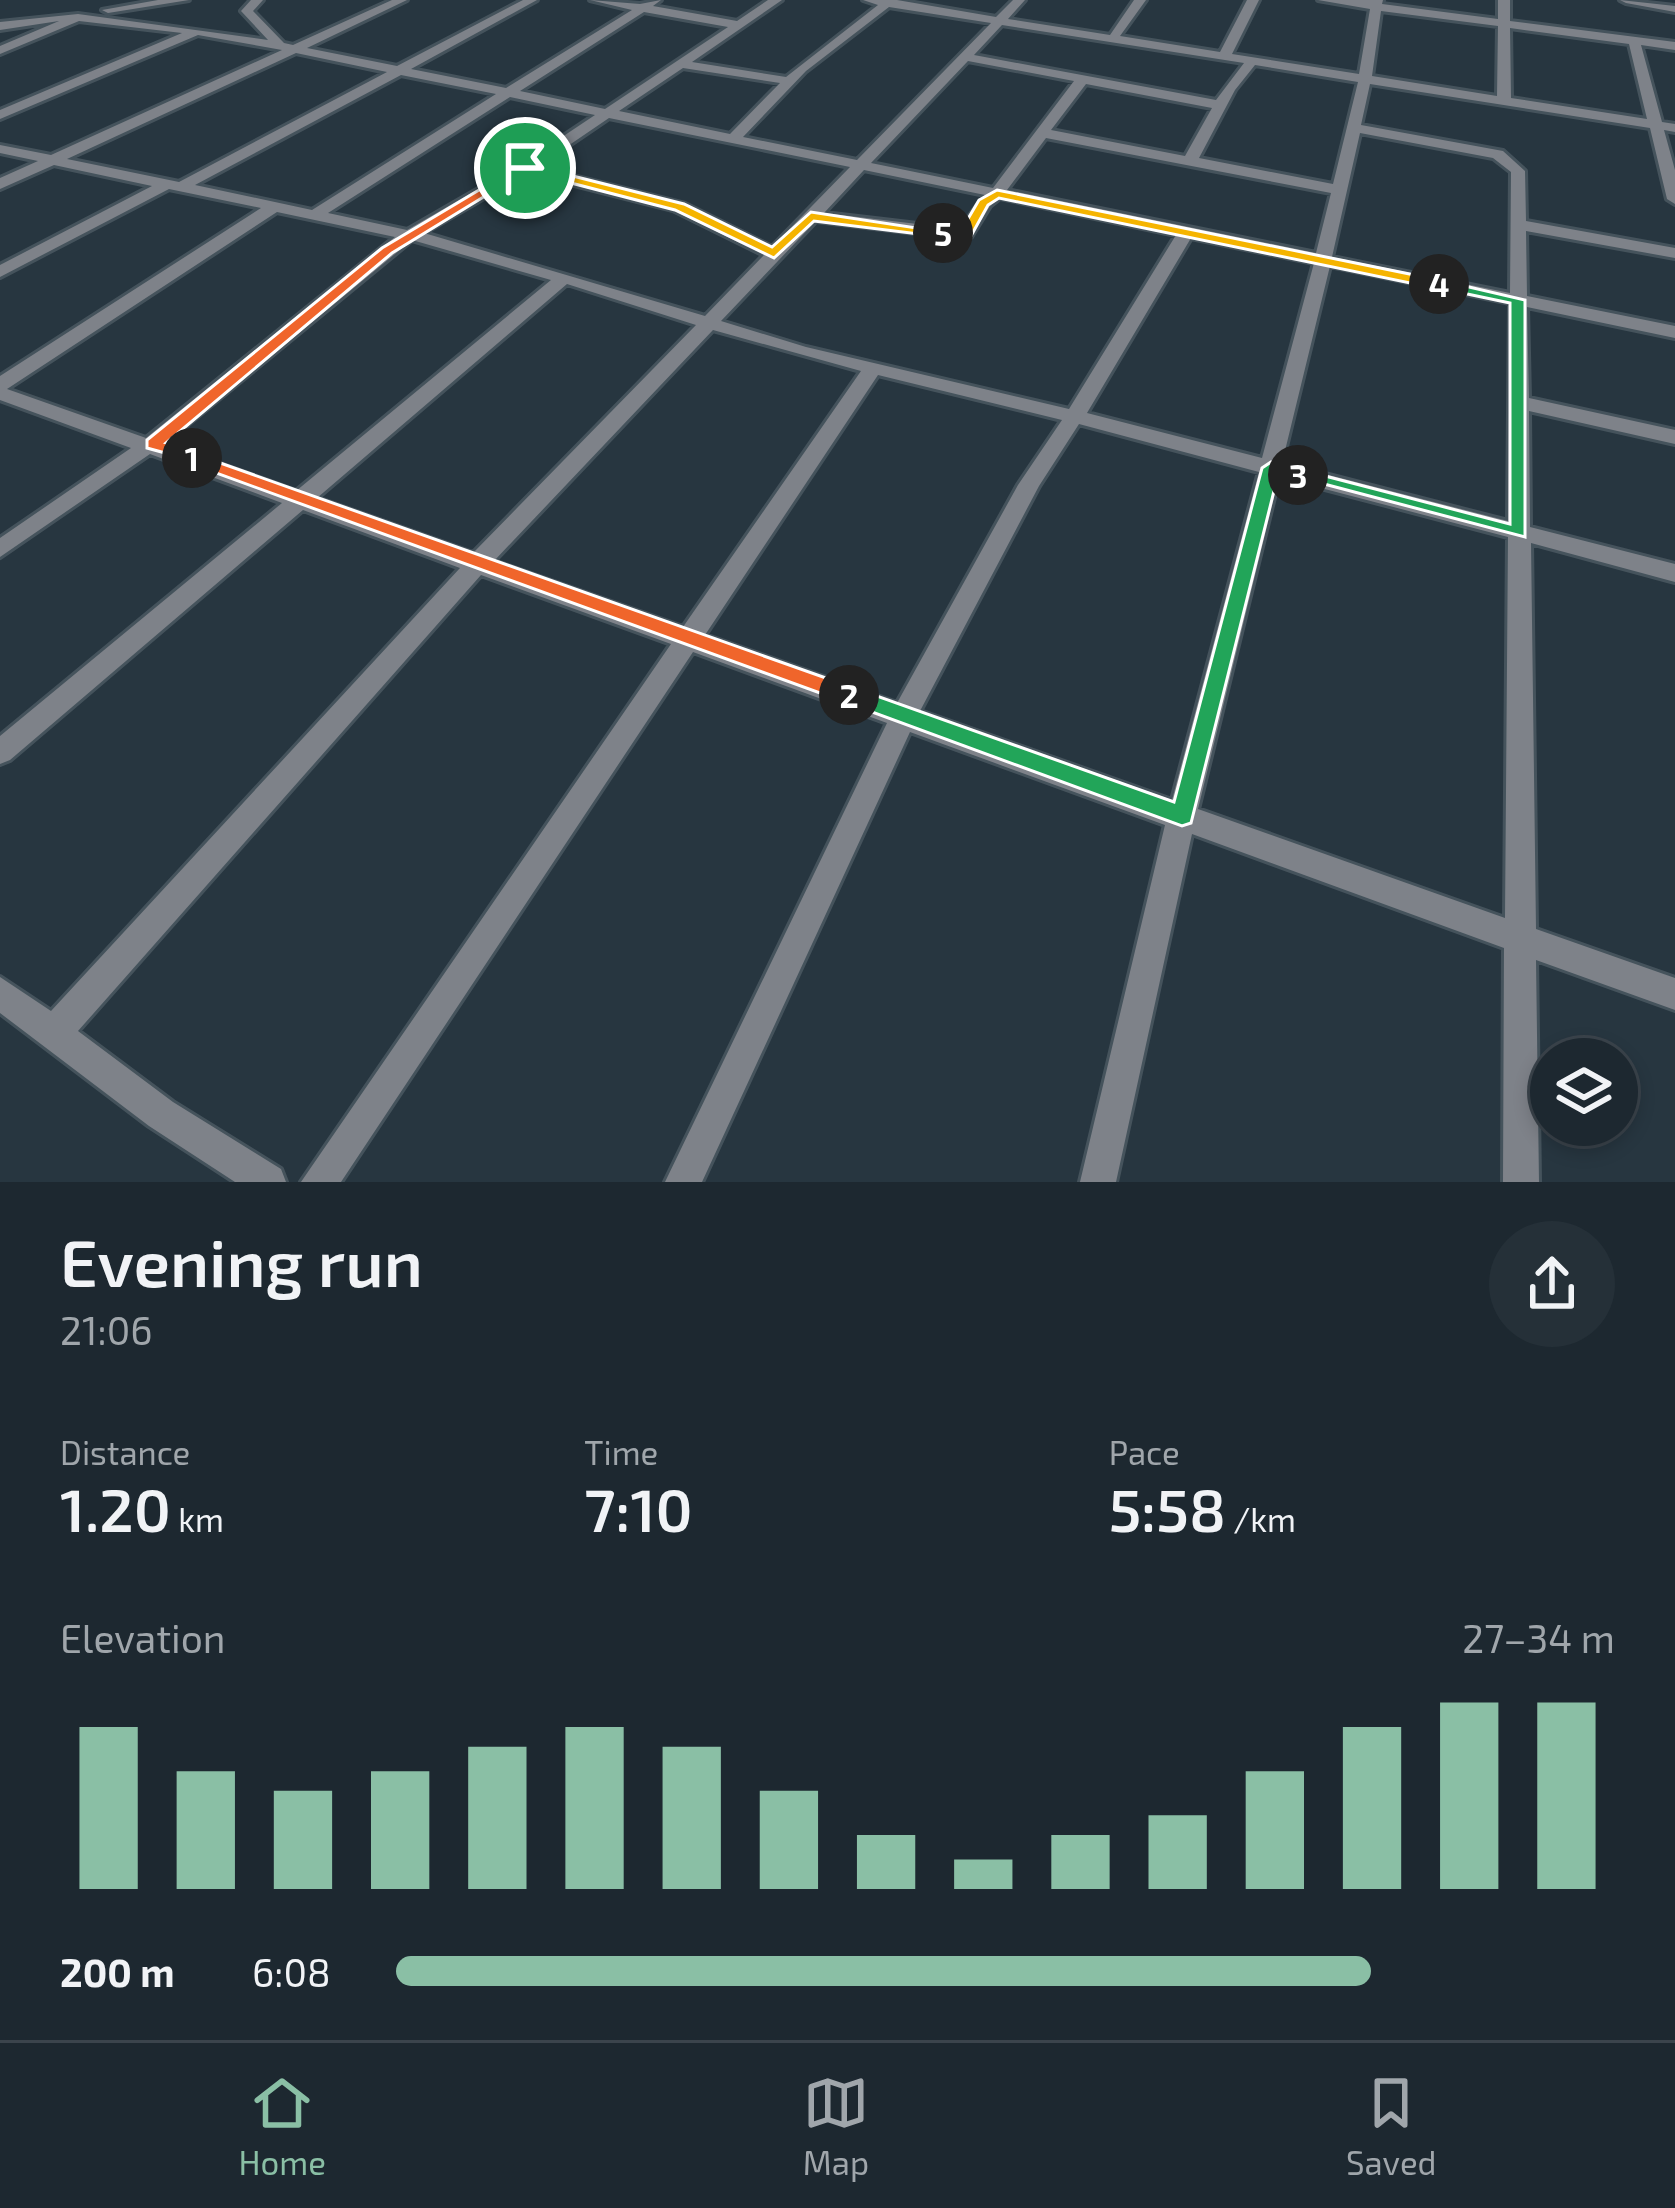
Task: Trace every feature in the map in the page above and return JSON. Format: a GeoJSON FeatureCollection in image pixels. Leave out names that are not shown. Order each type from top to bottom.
{"type":"FeatureCollection","features":[{"type":"Feature","properties":{"kind":"street"},"geometry":{"type":"LineString","coordinates":[[0,26],[182,0]]}},
{"type":"Feature","properties":{"kind":"street"},"geometry":{"type":"LineString","coordinates":[[257,0],[247,11],[287,48]]}},
{"type":"Feature","properties":{"kind":"street"},"geometry":{"type":"LineString","coordinates":[[0,184],[287,48],[401,0]]}},
{"type":"Feature","properties":{"kind":"street"},"geometry":{"type":"LineString","coordinates":[[0,272],[531,0]]}},
{"type":"Feature","properties":{"kind":"street"},"geometry":{"type":"LineString","coordinates":[[596,0],[649,4],[739,25]]}},
{"type":"Feature","properties":{"kind":"street"},"geometry":{"type":"LineString","coordinates":[[0,549],[153,444],[410,234],[525,168],[776,0]]}},
{"type":"Feature","properties":{"kind":"street"},"geometry":{"type":"LineString","coordinates":[[868,0],[1675,128]]}},
{"type":"Feature","properties":{"kind":"street"},"geometry":{"type":"LineString","coordinates":[[53,1034],[479,562],[1019,0]]}},
{"type":"Feature","properties":{"kind":"street"},"geometry":{"type":"LineString","coordinates":[[1114,37],[1140,0]]}},
{"type":"Feature","properties":{"kind":"street"},"geometry":{"type":"LineString","coordinates":[[1225,55],[1252,0]]}},
{"type":"Feature","properties":{"kind":"street"},"geometry":{"type":"LineString","coordinates":[[1324,0],[1377,3],[1675,46]]}},
{"type":"Feature","properties":{"kind":"street"},"geometry":{"type":"LineString","coordinates":[[1504,0],[1504,101]]}},
{"type":"Feature","properties":{"kind":"street"},"geometry":{"type":"LineString","coordinates":[[1626,0],[1675,9]]}},
{"type":"Feature","properties":{"kind":"street"},"geometry":{"type":"LineString","coordinates":[[733,139],[789,81],[889,1]]}},
{"type":"Feature","properties":{"kind":"street"},"geometry":{"type":"LineString","coordinates":[[1098,1182],[1182,816],[1340,190],[1377,3]]}},
{"type":"Feature","properties":{"kind":"street"},"geometry":{"type":"LineString","coordinates":[[313,216],[649,4]]}},
{"type":"Feature","properties":{"kind":"street"},"geometry":{"type":"LineString","coordinates":[[0,50],[78,16],[197,31],[1675,332]]}},
{"type":"Feature","properties":{"kind":"street"},"geometry":{"type":"LineString","coordinates":[[0,115],[197,31]]}},
{"type":"Feature","properties":{"kind":"street"},"geometry":{"type":"LineString","coordinates":[[1634,41],[1675,199]]}},
{"type":"Feature","properties":{"kind":"street"},"geometry":{"type":"LineString","coordinates":[[967,57],[1219,105]]}},
{"type":"Feature","properties":{"kind":"street"},"geometry":{"type":"LineString","coordinates":[[1190,161],[1219,105],[1253,60]]}},
{"type":"Feature","properties":{"kind":"street"},"geometry":{"type":"LineString","coordinates":[[682,64],[789,81]]}},
{"type":"Feature","properties":{"kind":"street"},"geometry":{"type":"LineString","coordinates":[[811,216],[963,235],[1081,81]]}},
{"type":"Feature","properties":{"kind":"street"},"geometry":{"type":"LineString","coordinates":[[1354,128],[1506,158],[1518,171],[1521,1182]]}},
{"type":"Feature","properties":{"kind":"street"},"geometry":{"type":"LineString","coordinates":[[1043,134],[1340,190]]}},
{"type":"Feature","properties":{"kind":"street"},"geometry":{"type":"LineString","coordinates":[[0,149],[410,234],[872,369],[1073,416],[1675,573]]}},
{"type":"Feature","properties":{"kind":"street"},"geometry":{"type":"LineString","coordinates":[[525,168],[679,207],[774,254]]}},
{"type":"Feature","properties":{"kind":"street"},"geometry":{"type":"LineString","coordinates":[[0,389],[271,208]]}},
{"type":"Feature","properties":{"kind":"street"},"geometry":{"type":"LineString","coordinates":[[1517,224],[1675,254]]}},
{"type":"Feature","properties":{"kind":"street"},"geometry":{"type":"LineString","coordinates":[[683,1182],[905,714],[1029,485],[1118,350],[1186,232]]}},
{"type":"Feature","properties":{"kind":"street"},"geometry":{"type":"LineString","coordinates":[[0,752],[565,277]]}},
{"type":"Feature","properties":{"kind":"street"},"geometry":{"type":"LineString","coordinates":[[319,1182],[872,369]]}},
{"type":"Feature","properties":{"kind":"street"},"geometry":{"type":"LineString","coordinates":[[0,389],[1675,994]]}},
{"type":"Feature","properties":{"kind":"street"},"geometry":{"type":"LineString","coordinates":[[1518,402],[1675,436]]}},
{"type":"Feature","properties":{"kind":"street"},"geometry":{"type":"LineString","coordinates":[[0,993],[161,1114],[268,1182]]}},
{"type":"Feature","properties":{"kind":"route"},"geometry":{"type":"LineString","coordinates":[[525,168],[679,207],[774,254],[811,216],[965,234],[983,203],[997,194],[1518,300],[1519,532],[1271,468],[1182,816],[153,444],[387,250],[525,168]]}}]}
